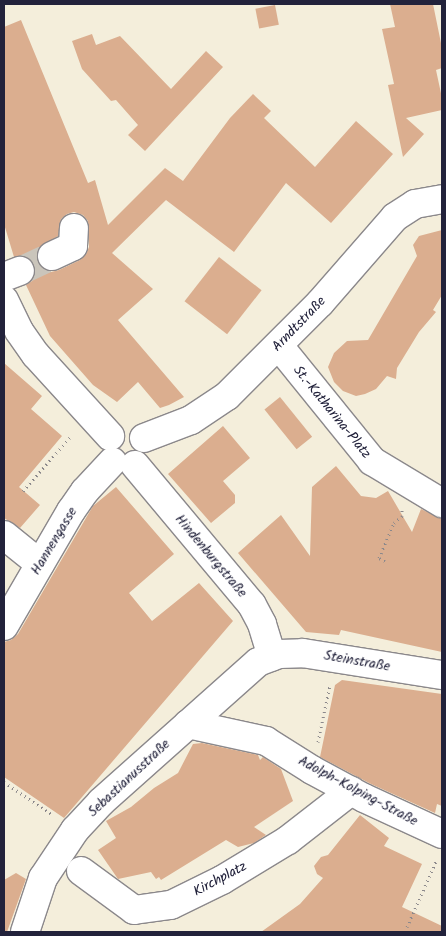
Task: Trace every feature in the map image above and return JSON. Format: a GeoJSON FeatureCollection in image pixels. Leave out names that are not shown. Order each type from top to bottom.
{"type":"FeatureCollection","features":[{"type":"Feature","properties":{"kind":"street","name":"Arndtstraße"},"geometry":{"type":"LineString","coordinates":[[144,438],[190,420],[220,389],[279,346],[320,304],[395,216],[415,204],[442,199]]}},
{"type":"Feature","properties":{"kind":"street"},"geometry":{"type":"LineString","coordinates":[[52,256],[73,246],[74,228]]}},
{"type":"Feature","properties":{"kind":"street","name":"Hindenburgstraße"},"geometry":{"type":"LineString","coordinates":[[5,305],[36,355],[90,415],[119,454],[252,605],[262,624],[272,656]]}},
{"type":"Feature","properties":{"kind":"street","name":"St.-Katharina-Platz"},"geometry":{"type":"LineString","coordinates":[[279,346],[372,461],[442,502]]}},
{"type":"Feature","properties":{"kind":"street","name":"Hannengasse"},"geometry":{"type":"LineString","coordinates":[[4,626],[29,577],[85,491],[119,454],[140,462],[146,451],[144,438]]}},
{"type":"Feature","properties":{"kind":"street"},"geometry":{"type":"LineString","coordinates":[[4,535],[29,577]]}},
{"type":"Feature","properties":{"kind":"street","name":"Steinstraße"},"geometry":{"type":"LineString","coordinates":[[272,656],[295,652],[442,675]]}},
{"type":"Feature","properties":{"kind":"street","name":"Sebastianusstraße"},"geometry":{"type":"LineString","coordinates":[[25,932],[50,852],[75,830],[101,802],[252,666],[272,656]]}},
{"type":"Feature","properties":{"kind":"street","name":"Adolph-Kolping-Straße"},"geometry":{"type":"LineString","coordinates":[[188,724],[266,740],[312,770],[440,834]]}},
{"type":"Feature","properties":{"kind":"street","name":"Kirchplatz"},"geometry":{"type":"LineString","coordinates":[[81,871],[134,910],[170,904],[222,880],[288,840],[351,791]]}},
{"type":"Feature","properties":{"kind":"path"},"geometry":{"type":"LineString","coordinates":[[23,491],[90,415]]}},
{"type":"Feature","properties":{"kind":"path"},"geometry":{"type":"LineString","coordinates":[[385,561],[379,558],[394,523],[402,516],[394,489],[401,478]]}},
{"type":"Feature","properties":{"kind":"path"},"geometry":{"type":"LineString","coordinates":[[312,770],[336,658]]}},
{"type":"Feature","properties":{"kind":"path"},"geometry":{"type":"LineString","coordinates":[[4,782],[75,830]]}},
{"type":"Feature","properties":{"kind":"path"},"geometry":{"type":"LineString","coordinates":[[407,927],[440,834]]}},
{"type":"Feature","properties":{"kind":"building"},"geometry":{"type":"Polygon","coordinates":[[[390,4],[433,4],[442,48],[442,68],[436,70],[442,98],[442,110],[406,118],[424,134],[403,157],[388,85],[394,84],[382,29],[395,27],[390,4]]]}},
{"type":"Feature","properties":{"kind":"building"},"geometry":{"type":"Polygon","coordinates":[[[275,5],[279,25],[259,28],[255,9],[275,5]]]}},
{"type":"Feature","properties":{"kind":"building"},"geometry":{"type":"Polygon","coordinates":[[[21,20],[88,183],[95,180],[108,225],[165,168],[183,181],[230,118],[253,94],[271,111],[264,118],[315,167],[356,121],[393,154],[331,223],[286,183],[234,252],[166,200],[112,253],[153,289],[118,320],[184,397],[169,405],[160,408],[138,382],[117,402],[93,385],[50,336],[26,285],[32,281],[35,274],[34,265],[30,259],[23,256],[14,257],[4,224],[4,27],[21,20]],[[74,212],[67,214],[61,219],[58,236],[39,248],[37,254],[38,262],[44,269],[51,272],[59,270],[80,260],[86,254],[89,247],[88,221],[83,215],[74,212]]]}},
{"type":"Feature","properties":{"kind":"building"},"geometry":{"type":"Polygon","coordinates":[[[92,34],[96,45],[120,36],[171,89],[206,51],[223,67],[145,151],[128,135],[138,125],[116,100],[111,101],[82,69],[72,41],[92,34]]]}},
{"type":"Feature","properties":{"kind":"building"},"geometry":{"type":"Polygon","coordinates":[[[442,230],[442,295],[433,310],[436,312],[419,332],[397,368],[396,379],[387,376],[376,389],[365,394],[356,396],[343,391],[334,382],[328,367],[334,353],[347,341],[368,340],[417,256],[413,245],[419,236],[442,230]]]}},
{"type":"Feature","properties":{"kind":"building"},"geometry":{"type":"Polygon","coordinates":[[[219,257],[262,290],[227,334],[185,301],[219,257]]]}},
{"type":"Feature","properties":{"kind":"building"},"geometry":{"type":"Polygon","coordinates":[[[4,363],[42,396],[31,409],[62,436],[19,487],[40,505],[20,528],[4,518],[4,363]]]}},
{"type":"Feature","properties":{"kind":"building"},"geometry":{"type":"Polygon","coordinates":[[[280,397],[312,437],[297,449],[264,410],[280,397]]]}},
{"type":"Feature","properties":{"kind":"building"},"geometry":{"type":"Polygon","coordinates":[[[223,426],[250,458],[223,481],[235,495],[235,503],[211,523],[168,474],[223,426]]]}},
{"type":"Feature","properties":{"kind":"building"},"geometry":{"type":"Polygon","coordinates":[[[336,466],[361,496],[376,498],[388,491],[412,532],[421,509],[442,519],[442,652],[341,630],[339,635],[306,632],[238,553],[281,515],[310,556],[312,487],[336,466]]]}},
{"type":"Feature","properties":{"kind":"building"},"geometry":{"type":"Polygon","coordinates":[[[116,487],[174,554],[129,593],[152,621],[199,583],[233,621],[64,818],[4,777],[4,642],[11,640],[18,634],[93,506],[116,487]]]}},
{"type":"Feature","properties":{"kind":"building"},"geometry":{"type":"Polygon","coordinates":[[[342,680],[442,694],[442,806],[437,804],[435,813],[371,784],[320,757],[335,685],[342,680]]]}},
{"type":"Feature","properties":{"kind":"building"},"geometry":{"type":"Polygon","coordinates":[[[202,743],[258,755],[260,760],[263,757],[281,769],[293,801],[254,827],[266,835],[254,843],[238,847],[226,840],[161,880],[159,877],[156,879],[151,872],[118,879],[98,850],[116,838],[106,821],[131,807],[154,788],[178,773],[193,744],[202,743]]]}},
{"type":"Feature","properties":{"kind":"building"},"geometry":{"type":"Polygon","coordinates":[[[360,815],[389,838],[384,846],[422,864],[402,907],[442,926],[442,932],[261,932],[300,904],[323,878],[317,874],[314,866],[321,857],[328,855],[360,815]]]}},
{"type":"Feature","properties":{"kind":"building"},"geometry":{"type":"Polygon","coordinates":[[[16,873],[26,879],[7,932],[4,932],[4,880],[16,873]]]}},
{"type":"Feature","properties":{"kind":"tunnel"},"geometry":{"type":"LineString","coordinates":[[20,271],[52,256]]}}]}
